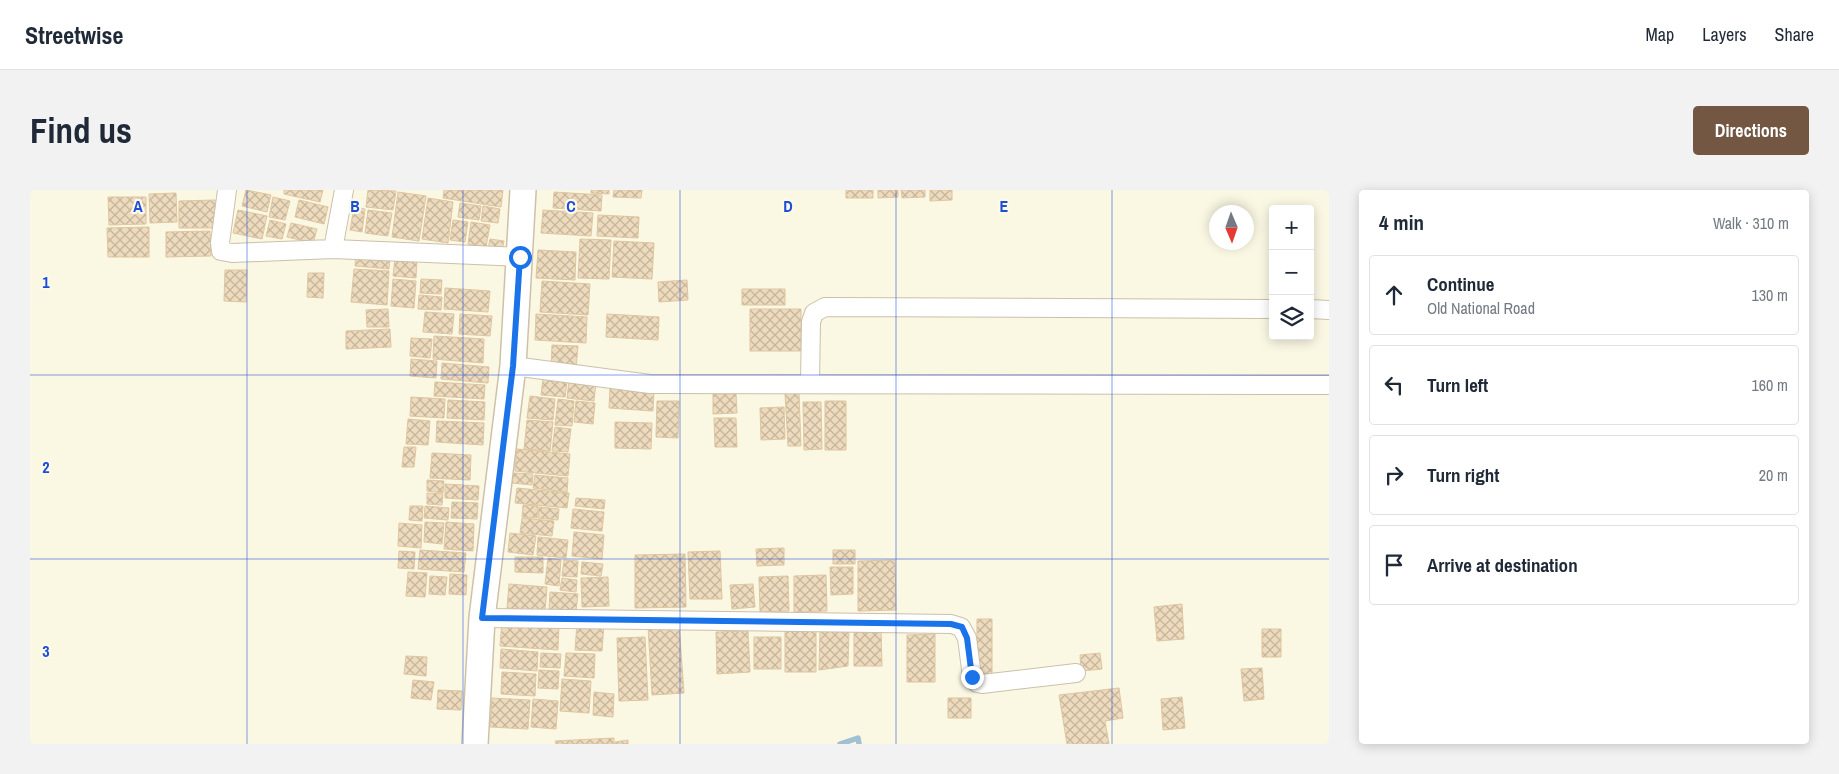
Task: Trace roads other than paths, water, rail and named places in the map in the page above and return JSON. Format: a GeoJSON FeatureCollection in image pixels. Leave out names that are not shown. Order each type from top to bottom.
{"type":"FeatureCollection","features":[{"type":"Feature","properties":{"kind":"main road"},"geometry":{"type":"LineString","coordinates":[[476,744],[482,618],[513,366],[523,190]]}},
{"type":"Feature","properties":{"kind":"street"},"geometry":{"type":"LineString","coordinates":[[227,190],[220,242],[221,252],[333,249],[520,257]]}},
{"type":"Feature","properties":{"kind":"street"},"geometry":{"type":"LineString","coordinates":[[333,249],[344,190]]}},
{"type":"Feature","properties":{"kind":"street"},"geometry":{"type":"LineString","coordinates":[[810,384],[811,322],[814,313],[824,307],[1269,309]]}},
{"type":"Feature","properties":{"kind":"street"},"geometry":{"type":"LineString","coordinates":[[1314,309],[1329,310]]}},
{"type":"Feature","properties":{"kind":"street"},"geometry":{"type":"LineString","coordinates":[[513,366],[650,384],[1329,385]]}},
{"type":"Feature","properties":{"kind":"street"},"geometry":{"type":"LineString","coordinates":[[482,618],[951,624],[962,627],[967,638],[972,677],[977,683],[1076,673]]}},
{"type":"Feature","properties":{"kind":"waterway"},"geometry":{"type":"LineString","coordinates":[[840,744],[858,738],[859,744]]}}]}
